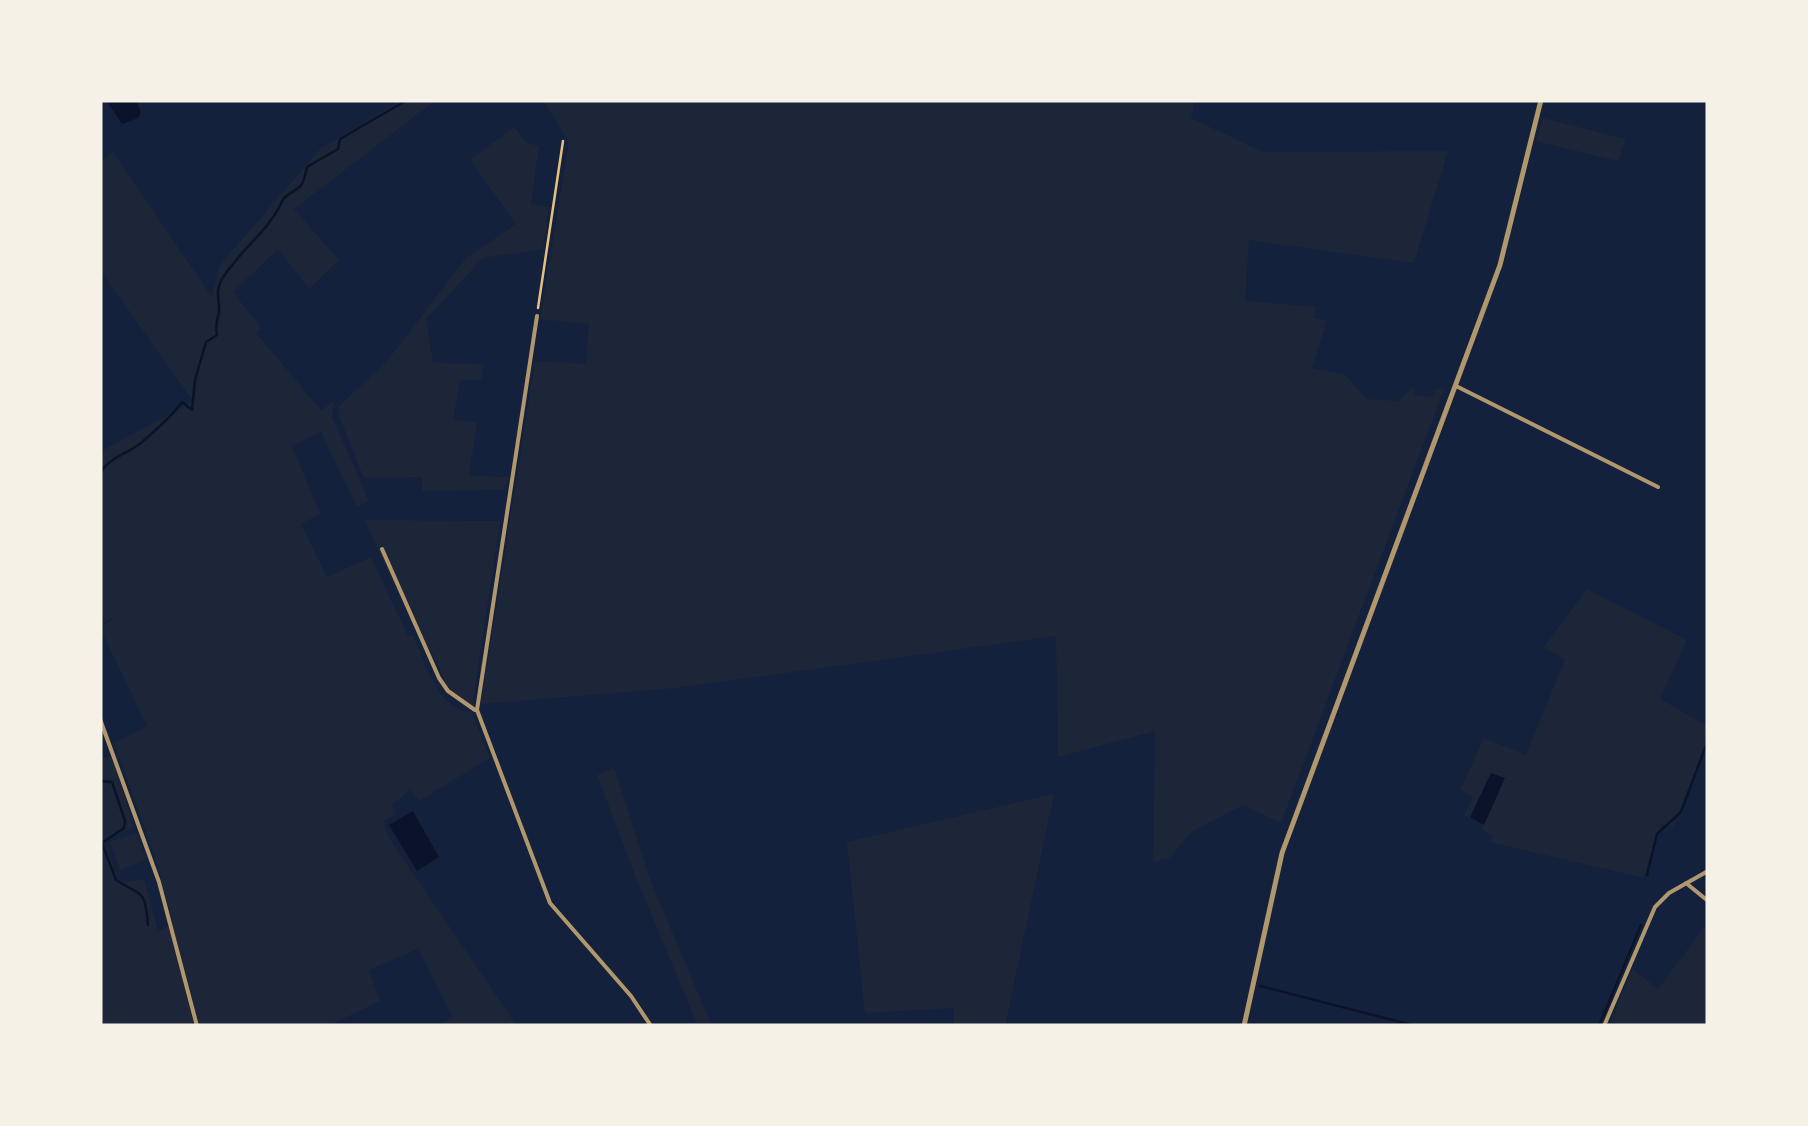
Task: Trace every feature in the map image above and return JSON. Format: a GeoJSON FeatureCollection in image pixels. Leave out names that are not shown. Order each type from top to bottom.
{"type":"FeatureCollection","features":[{"type":"Feature","properties":{"kind":"street"},"geometry":{"type":"LineString","coordinates":[[1244,1026],[1282,853],[1500,265],[1541,100]]}},
{"type":"Feature","properties":{"kind":"street"},"geometry":{"type":"LineString","coordinates":[[537,316],[477,710],[550,903],[631,996],[651,1026]]}},
{"type":"Feature","properties":{"kind":"street"},"geometry":{"type":"LineString","coordinates":[[1456,386],[1658,486]]}},
{"type":"Feature","properties":{"kind":"street"},"geometry":{"type":"LineString","coordinates":[[382,549],[440,678],[448,690],[477,710]]}},
{"type":"Feature","properties":{"kind":"street"},"geometry":{"type":"LineString","coordinates":[[100,719],[158,882],[197,1026]]}},
{"type":"Feature","properties":{"kind":"street"},"geometry":{"type":"LineString","coordinates":[[1604,1026],[1647,922],[1661,899],[1708,870]]}},
{"type":"Feature","properties":{"kind":"street"},"geometry":{"type":"LineString","coordinates":[[1686,883],[1708,901]]}},
{"type":"Feature","properties":{"kind":"path"},"geometry":{"type":"LineString","coordinates":[[537,316],[563,141]]}},
{"type":"Feature","properties":{"kind":"shaded area"},"geometry":{"type":"Polygon","coordinates":[[[106,100],[136,100],[141,113],[122,124],[106,100]]]}},
{"type":"Feature","properties":{"kind":"shaded area"},"geometry":{"type":"Polygon","coordinates":[[[402,100],[436,100],[294,209],[339,260],[309,289],[278,249],[233,292],[261,328],[256,333],[321,410],[334,401],[332,417],[369,501],[357,507],[321,432],[292,446],[320,514],[301,524],[327,577],[371,557],[434,683],[450,703],[472,713],[490,758],[419,801],[410,790],[392,805],[396,814],[384,821],[389,838],[517,1026],[436,1026],[453,1017],[418,949],[369,970],[380,1001],[328,1026],[100,1026],[100,758],[112,757],[134,827],[103,840],[120,883],[144,879],[158,931],[173,924],[155,857],[114,743],[147,726],[100,628],[117,616],[100,624],[100,452],[193,401],[100,270],[100,162],[113,152],[212,297],[220,265],[321,148],[402,100]]]}},
{"type":"Feature","properties":{"kind":"shaded area"},"geometry":{"type":"Polygon","coordinates":[[[543,100],[1195,100],[1191,118],[1263,152],[1448,151],[1414,263],[1249,240],[1245,301],[1316,307],[1314,318],[1327,320],[1312,368],[1346,375],[1366,399],[1398,401],[1413,387],[1415,395],[1433,397],[1436,389],[1444,389],[1281,823],[1243,805],[1191,832],[1170,858],[1153,862],[1155,731],[1058,757],[1056,636],[675,688],[481,704],[535,361],[586,364],[589,324],[540,319],[569,142],[543,100]]]}},
{"type":"Feature","properties":{"kind":"shaded area"},"geometry":{"type":"Polygon","coordinates":[[[1543,118],[1626,139],[1618,161],[1536,141],[1543,118]]]}},
{"type":"Feature","properties":{"kind":"shaded area"},"geometry":{"type":"Polygon","coordinates":[[[514,127],[527,143],[539,146],[531,204],[549,207],[543,249],[483,258],[426,319],[433,363],[484,364],[481,380],[460,380],[453,420],[477,422],[469,476],[510,477],[503,490],[422,491],[422,477],[367,478],[338,407],[387,361],[466,258],[516,224],[470,160],[514,127]]]}},
{"type":"Feature","properties":{"kind":"shaded area"},"geometry":{"type":"Polygon","coordinates":[[[365,520],[500,521],[473,703],[462,703],[452,696],[434,656],[410,620],[365,520]]]}},
{"type":"Feature","properties":{"kind":"shaded area"},"geometry":{"type":"Polygon","coordinates":[[[1587,589],[1687,640],[1660,699],[1708,726],[1708,740],[1673,827],[1661,824],[1644,878],[1490,842],[1493,836],[1482,830],[1484,824],[1464,815],[1473,797],[1460,790],[1484,738],[1526,755],[1565,659],[1543,648],[1587,589]]]}},
{"type":"Feature","properties":{"kind":"shaded area"},"geometry":{"type":"Polygon","coordinates":[[[614,768],[651,882],[712,1026],[698,1026],[638,883],[597,775],[614,768]]]}},
{"type":"Feature","properties":{"kind":"shaded area"},"geometry":{"type":"Polygon","coordinates":[[[1491,773],[1505,778],[1484,825],[1470,817],[1491,773]]]}},
{"type":"Feature","properties":{"kind":"shaded area"},"geometry":{"type":"Polygon","coordinates":[[[1054,794],[1005,1026],[954,1026],[953,1008],[865,1013],[847,842],[1054,794]]]}},
{"type":"Feature","properties":{"kind":"shaded area"},"geometry":{"type":"Polygon","coordinates":[[[413,811],[439,857],[417,871],[389,825],[413,811]]]}},
{"type":"Feature","properties":{"kind":"shaded area"},"geometry":{"type":"Polygon","coordinates":[[[136,833],[146,860],[120,870],[110,842],[136,833]]]}},
{"type":"Feature","properties":{"kind":"shaded area"},"geometry":{"type":"Polygon","coordinates":[[[1708,922],[1708,1026],[1609,1026],[1632,969],[1658,989],[1708,922]]]}},
{"type":"Feature","properties":{"kind":"waterway"},"geometry":{"type":"LineString","coordinates":[[100,473],[114,459],[141,443],[182,402],[192,410],[195,380],[206,342],[217,335],[221,281],[283,199],[302,185],[307,167],[338,149],[340,139],[407,100]]}},
{"type":"Feature","properties":{"kind":"waterway"},"geometry":{"type":"LineString","coordinates":[[1647,875],[1657,834],[1681,812],[1708,740]]}},
{"type":"Feature","properties":{"kind":"waterway"},"geometry":{"type":"LineString","coordinates":[[100,781],[112,782],[125,821],[124,828],[102,843],[116,880],[143,899],[148,925]]}},
{"type":"Feature","properties":{"kind":"waterway"},"geometry":{"type":"LineString","coordinates":[[1599,1026],[1641,925]]}},
{"type":"Feature","properties":{"kind":"waterway"},"geometry":{"type":"LineString","coordinates":[[1260,986],[1416,1026]]}}]}
